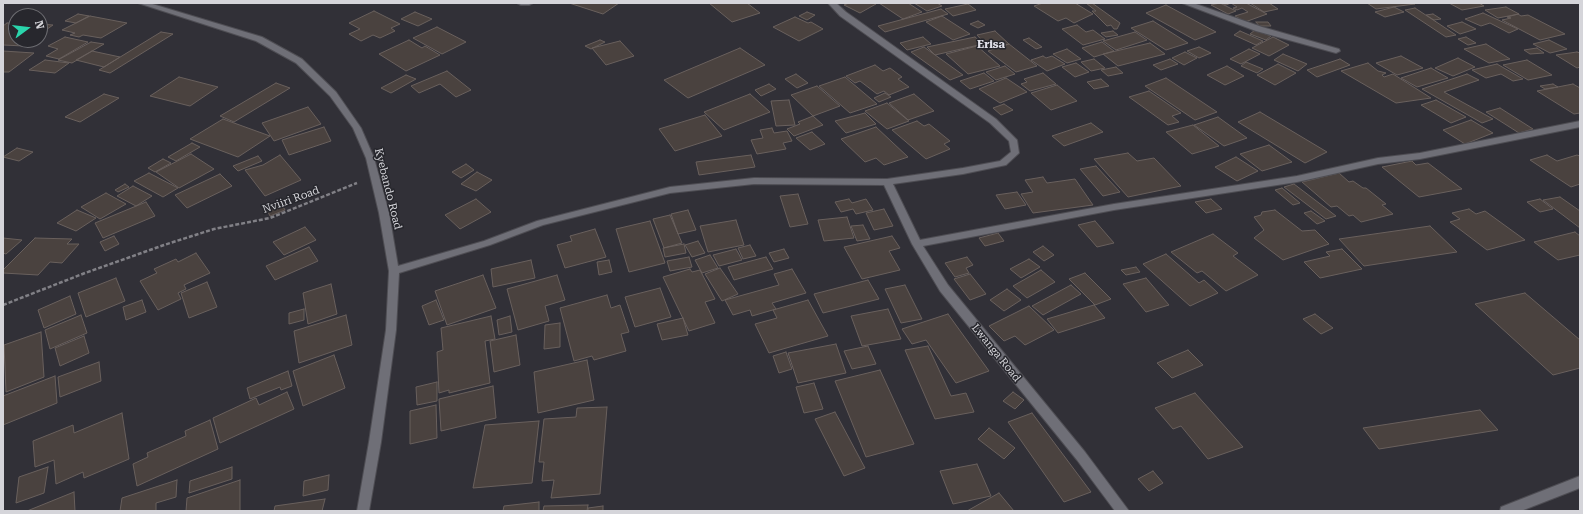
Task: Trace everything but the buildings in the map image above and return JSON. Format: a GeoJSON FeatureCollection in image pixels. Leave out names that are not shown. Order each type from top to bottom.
{"type":"FeatureCollection","features":[{"type":"Feature","properties":{"kind":"street","name":"Kyebando Road"},"geometry":{"type":"LineString","coordinates":[[142,3],[259,39],[299,61],[333,94],[357,128],[370,158],[375,177],[384,214],[394,271],[391,330],[375,442],[363,511]]}},
{"type":"Feature","properties":{"kind":"street"},"geometry":{"type":"LineString","coordinates":[[521,3],[529,3]]}},
{"type":"Feature","properties":{"kind":"street"},"geometry":{"type":"LineString","coordinates":[[394,271],[487,243],[540,223],[670,190],[754,181],[887,182],[963,171],[1003,163],[1015,153],[1013,140],[993,121],[843,14],[832,3]]}},
{"type":"Feature","properties":{"kind":"street"},"geometry":{"type":"LineString","coordinates":[[1186,3],[1259,29],[1336,51]]}},
{"type":"Feature","properties":{"kind":"street"},"geometry":{"type":"LineString","coordinates":[[918,244],[1114,207],[1297,179],[1378,161],[1451,150],[1580,124]]}},
{"type":"Feature","properties":{"kind":"street","name":"Lwanga Road"},"geometry":{"type":"LineString","coordinates":[[887,182],[918,244],[944,288],[1081,456],[1123,511]]}},
{"type":"Feature","properties":{"kind":"street"},"geometry":{"type":"LineString","coordinates":[[1506,511],[1580,482]]}},
{"type":"Feature","properties":{"kind":"path","name":"Nviiri Road"},"geometry":{"type":"LineString","coordinates":[[3,305],[85,273],[164,245],[214,229],[270,218],[375,177]]}},
{"type":"Feature","properties":{"kind":"district","name":"Erisa"},"geometry":{"type":"Point","coordinates":[991,45]}}]}
